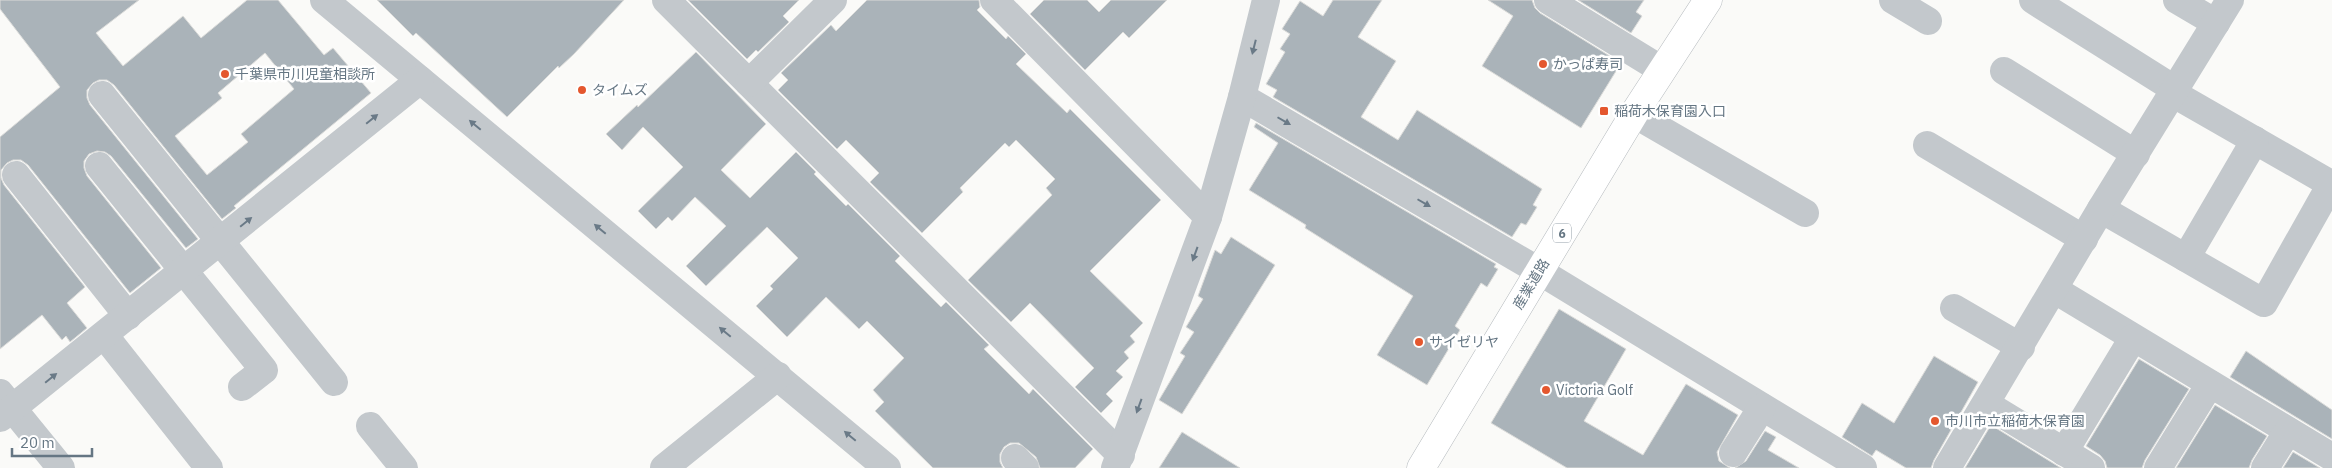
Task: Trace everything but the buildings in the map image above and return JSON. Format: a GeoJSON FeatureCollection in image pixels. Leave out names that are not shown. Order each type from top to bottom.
{"type":"FeatureCollection","features":[{"type":"Feature","properties":{"kind":"main road","name":"産業道路"},"geometry":{"type":"LineString","coordinates":[[1421,468],[1634,114],[1708,0]]}},
{"type":"Feature","properties":{"kind":"street"},"geometry":{"type":"LineString","coordinates":[[324,0],[887,468]]}},
{"type":"Feature","properties":{"kind":"street"},"geometry":{"type":"LineString","coordinates":[[666,0],[1118,462],[1208,217],[1242,97],[1266,0]]}},
{"type":"Feature","properties":{"kind":"street"},"geometry":{"type":"LineString","coordinates":[[749,84],[833,0]]}},
{"type":"Feature","properties":{"kind":"street"},"geometry":{"type":"LineString","coordinates":[[994,0],[1208,217]]}},
{"type":"Feature","properties":{"kind":"street"},"geometry":{"type":"LineString","coordinates":[[1548,0],[1662,70]]}},
{"type":"Feature","properties":{"kind":"street"},"geometry":{"type":"LineString","coordinates":[[1893,0],[1928,21]]}},
{"type":"Feature","properties":{"kind":"street"},"geometry":{"type":"LineString","coordinates":[[2033,0],[2175,92],[2331,184],[2264,303],[2101,209]]}},
{"type":"Feature","properties":{"kind":"street"},"geometry":{"type":"LineString","coordinates":[[2177,0],[2216,23]]}},
{"type":"Feature","properties":{"kind":"street"},"geometry":{"type":"LineString","coordinates":[[1947,468],[2055,290],[2101,209],[2175,92],[2230,0]]}},
{"type":"Feature","properties":{"kind":"street"},"geometry":{"type":"LineString","coordinates":[[2004,71],[2136,154]]}},
{"type":"Feature","properties":{"kind":"street"},"geometry":{"type":"LineString","coordinates":[[61,468],[4,406],[104,335],[420,80]]}},
{"type":"Feature","properties":{"kind":"street"},"geometry":{"type":"LineString","coordinates":[[102,95],[334,382]]}},
{"type":"Feature","properties":{"kind":"street"},"geometry":{"type":"LineString","coordinates":[[1242,97],[1539,271],[1863,468]]}},
{"type":"Feature","properties":{"kind":"street"},"geometry":{"type":"LineString","coordinates":[[1634,114],[1805,213]]}},
{"type":"Feature","properties":{"kind":"street"},"geometry":{"type":"LineString","coordinates":[[2186,258],[2255,140]]}},
{"type":"Feature","properties":{"kind":"street"},"geometry":{"type":"LineString","coordinates":[[1927,145],[2084,239]]}},
{"type":"Feature","properties":{"kind":"street"},"geometry":{"type":"LineString","coordinates":[[99,166],[264,370],[242,387]]}},
{"type":"Feature","properties":{"kind":"street"},"geometry":{"type":"LineString","coordinates":[[16,175],[128,316]]}},
{"type":"Feature","properties":{"kind":"street"},"geometry":{"type":"LineString","coordinates":[[2055,290],[2332,457]]}},
{"type":"Feature","properties":{"kind":"street"},"geometry":{"type":"LineString","coordinates":[[1954,308],[2020,347]]}},
{"type":"Feature","properties":{"kind":"street"},"geometry":{"type":"LineString","coordinates":[[104,335],[209,468]]}},
{"type":"Feature","properties":{"kind":"street"},"geometry":{"type":"LineString","coordinates":[[2064,452],[2133,338]]}},
{"type":"Feature","properties":{"kind":"street"},"geometry":{"type":"LineString","coordinates":[[664,468],[778,376]]}},
{"type":"Feature","properties":{"kind":"street"},"geometry":{"type":"LineString","coordinates":[[2158,468],[2210,384]]}},
{"type":"Feature","properties":{"kind":"street"},"geometry":{"type":"LineString","coordinates":[[1986,404],[2090,468]]}},
{"type":"Feature","properties":{"kind":"street"},"geometry":{"type":"LineString","coordinates":[[1733,453],[1762,407]]}},
{"type":"Feature","properties":{"kind":"street"},"geometry":{"type":"LineString","coordinates":[[370,426],[404,468]]}},
{"type":"Feature","properties":{"kind":"street"},"geometry":{"type":"LineString","coordinates":[[2265,468],[2288,431]]}},
{"type":"Feature","properties":{"kind":"place","name":"かっぱ寿司"},"geometry":{"type":"Point","coordinates":[1543,64]}},
{"type":"Feature","properties":{"kind":"place","name":"千葉県市川児童相談所"},"geometry":{"type":"Point","coordinates":[225,74]}},
{"type":"Feature","properties":{"kind":"place","name":"タイムズ"},"geometry":{"type":"Point","coordinates":[582,90]}},
{"type":"Feature","properties":{"kind":"place","name":"稲荷木保育園入口"},"geometry":{"type":"Point","coordinates":[1604,111]}},
{"type":"Feature","properties":{"kind":"place","name":"サイゼリヤ"},"geometry":{"type":"Point","coordinates":[1419,342]}},
{"type":"Feature","properties":{"kind":"place","name":"Victoria Golf"},"geometry":{"type":"Point","coordinates":[1546,390]}},
{"type":"Feature","properties":{"kind":"place","name":"市川市立稲荷木保育園"},"geometry":{"type":"Point","coordinates":[1935,421]}}]}
